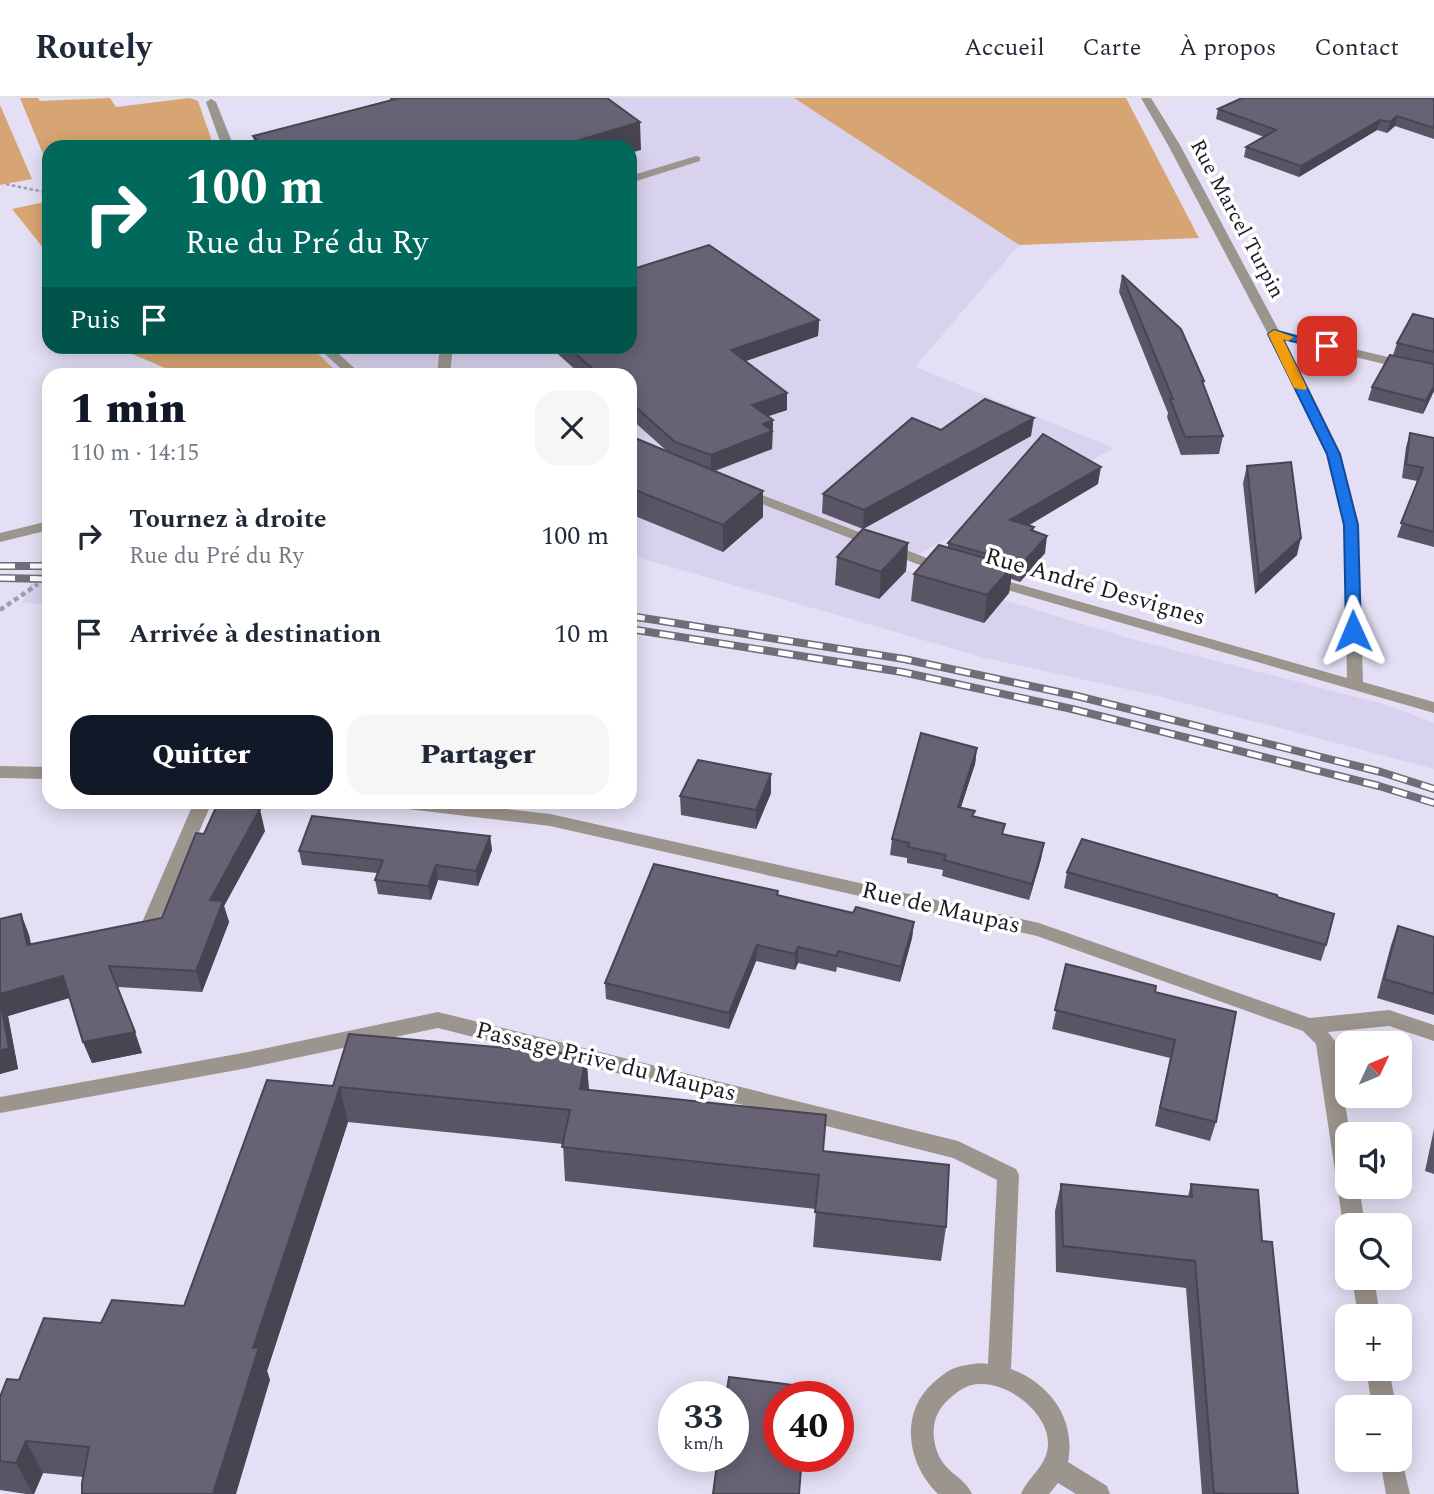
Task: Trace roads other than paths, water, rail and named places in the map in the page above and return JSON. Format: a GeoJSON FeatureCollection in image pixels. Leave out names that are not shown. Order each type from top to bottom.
{"type":"FeatureCollection","features":[{"type":"Feature","properties":{"kind":"street","name":"Rue Marcel Turpin"},"geometry":{"type":"LineString","coordinates":[[1146,98],[1174,145],[1274,334],[1333,454],[1351,525],[1355,685]]}},
{"type":"Feature","properties":{"kind":"street"},"geometry":{"type":"LineString","coordinates":[[211,102],[225,140]]}},
{"type":"Feature","properties":{"kind":"street"},"geometry":{"type":"LineString","coordinates":[[637,178],[696,159]]}},
{"type":"Feature","properties":{"kind":"street"},"geometry":{"type":"LineString","coordinates":[[1274,334],[1434,372]]}},
{"type":"Feature","properties":{"kind":"street"},"geometry":{"type":"LineString","coordinates":[[331,354],[347,368]]}},
{"type":"Feature","properties":{"kind":"street","name":"Rue André Desvignes"},"geometry":{"type":"LineString","coordinates":[[732,488],[922,561],[1434,708]]}},
{"type":"Feature","properties":{"kind":"street"},"geometry":{"type":"LineString","coordinates":[[0,538],[42,527]]}},
{"type":"Feature","properties":{"kind":"street"},"geometry":{"type":"LineString","coordinates":[[0,772],[42,772]]}},
{"type":"Feature","properties":{"kind":"street"},"geometry":{"type":"LineString","coordinates":[[152,920],[200,809]]}},
{"type":"Feature","properties":{"kind":"street","name":"Rue de Maupas"},"geometry":{"type":"LineString","coordinates":[[458,809],[550,820],[1039,930],[1310,1026]]}},
{"type":"Feature","properties":{"kind":"street"},"geometry":{"type":"LineString","coordinates":[[1310,1026],[1389,1018],[1434,1032]]}},
{"type":"Feature","properties":{"kind":"street","name":"Passage Prive du Maupas"},"geometry":{"type":"LineString","coordinates":[[0,1105],[248,1060],[438,1020],[958,1150],[1008,1175],[999,1376]]}},
{"type":"Feature","properties":{"kind":"street"},"geometry":{"type":"LineString","coordinates":[[1310,1026],[1325,1041],[1338,1122]]}},
{"type":"Feature","properties":{"kind":"street"},"geometry":{"type":"LineString","coordinates":[[960,1494],[937,1475],[924,1454],[921,1432],[925,1410],[937,1392],[954,1380],[976,1374],[999,1376],[1019,1383],[1037,1395],[1050,1410],[1060,1449],[1056,1468],[1044,1486],[1033,1494]]}},
{"type":"Feature","properties":{"kind":"street"},"geometry":{"type":"LineString","coordinates":[[1056,1468],[1098,1494]]}},
{"type":"Feature","properties":{"kind":"street"},"geometry":{"type":"LineString","coordinates":[[1394,1472],[1398,1494]]}},
{"type":"Feature","properties":{"kind":"railway"},"geometry":{"type":"LineString","coordinates":[[0,566],[42,566]]}},
{"type":"Feature","properties":{"kind":"railway"},"geometry":{"type":"LineString","coordinates":[[0,578],[42,579]]}},
{"type":"Feature","properties":{"kind":"railway"},"geometry":{"type":"LineString","coordinates":[[637,617],[904,659],[1077,696],[1381,772],[1434,789]]}},
{"type":"Feature","properties":{"kind":"railway"},"geometry":{"type":"LineString","coordinates":[[637,630],[902,672],[1072,709],[1379,786],[1434,803]]}}]}
